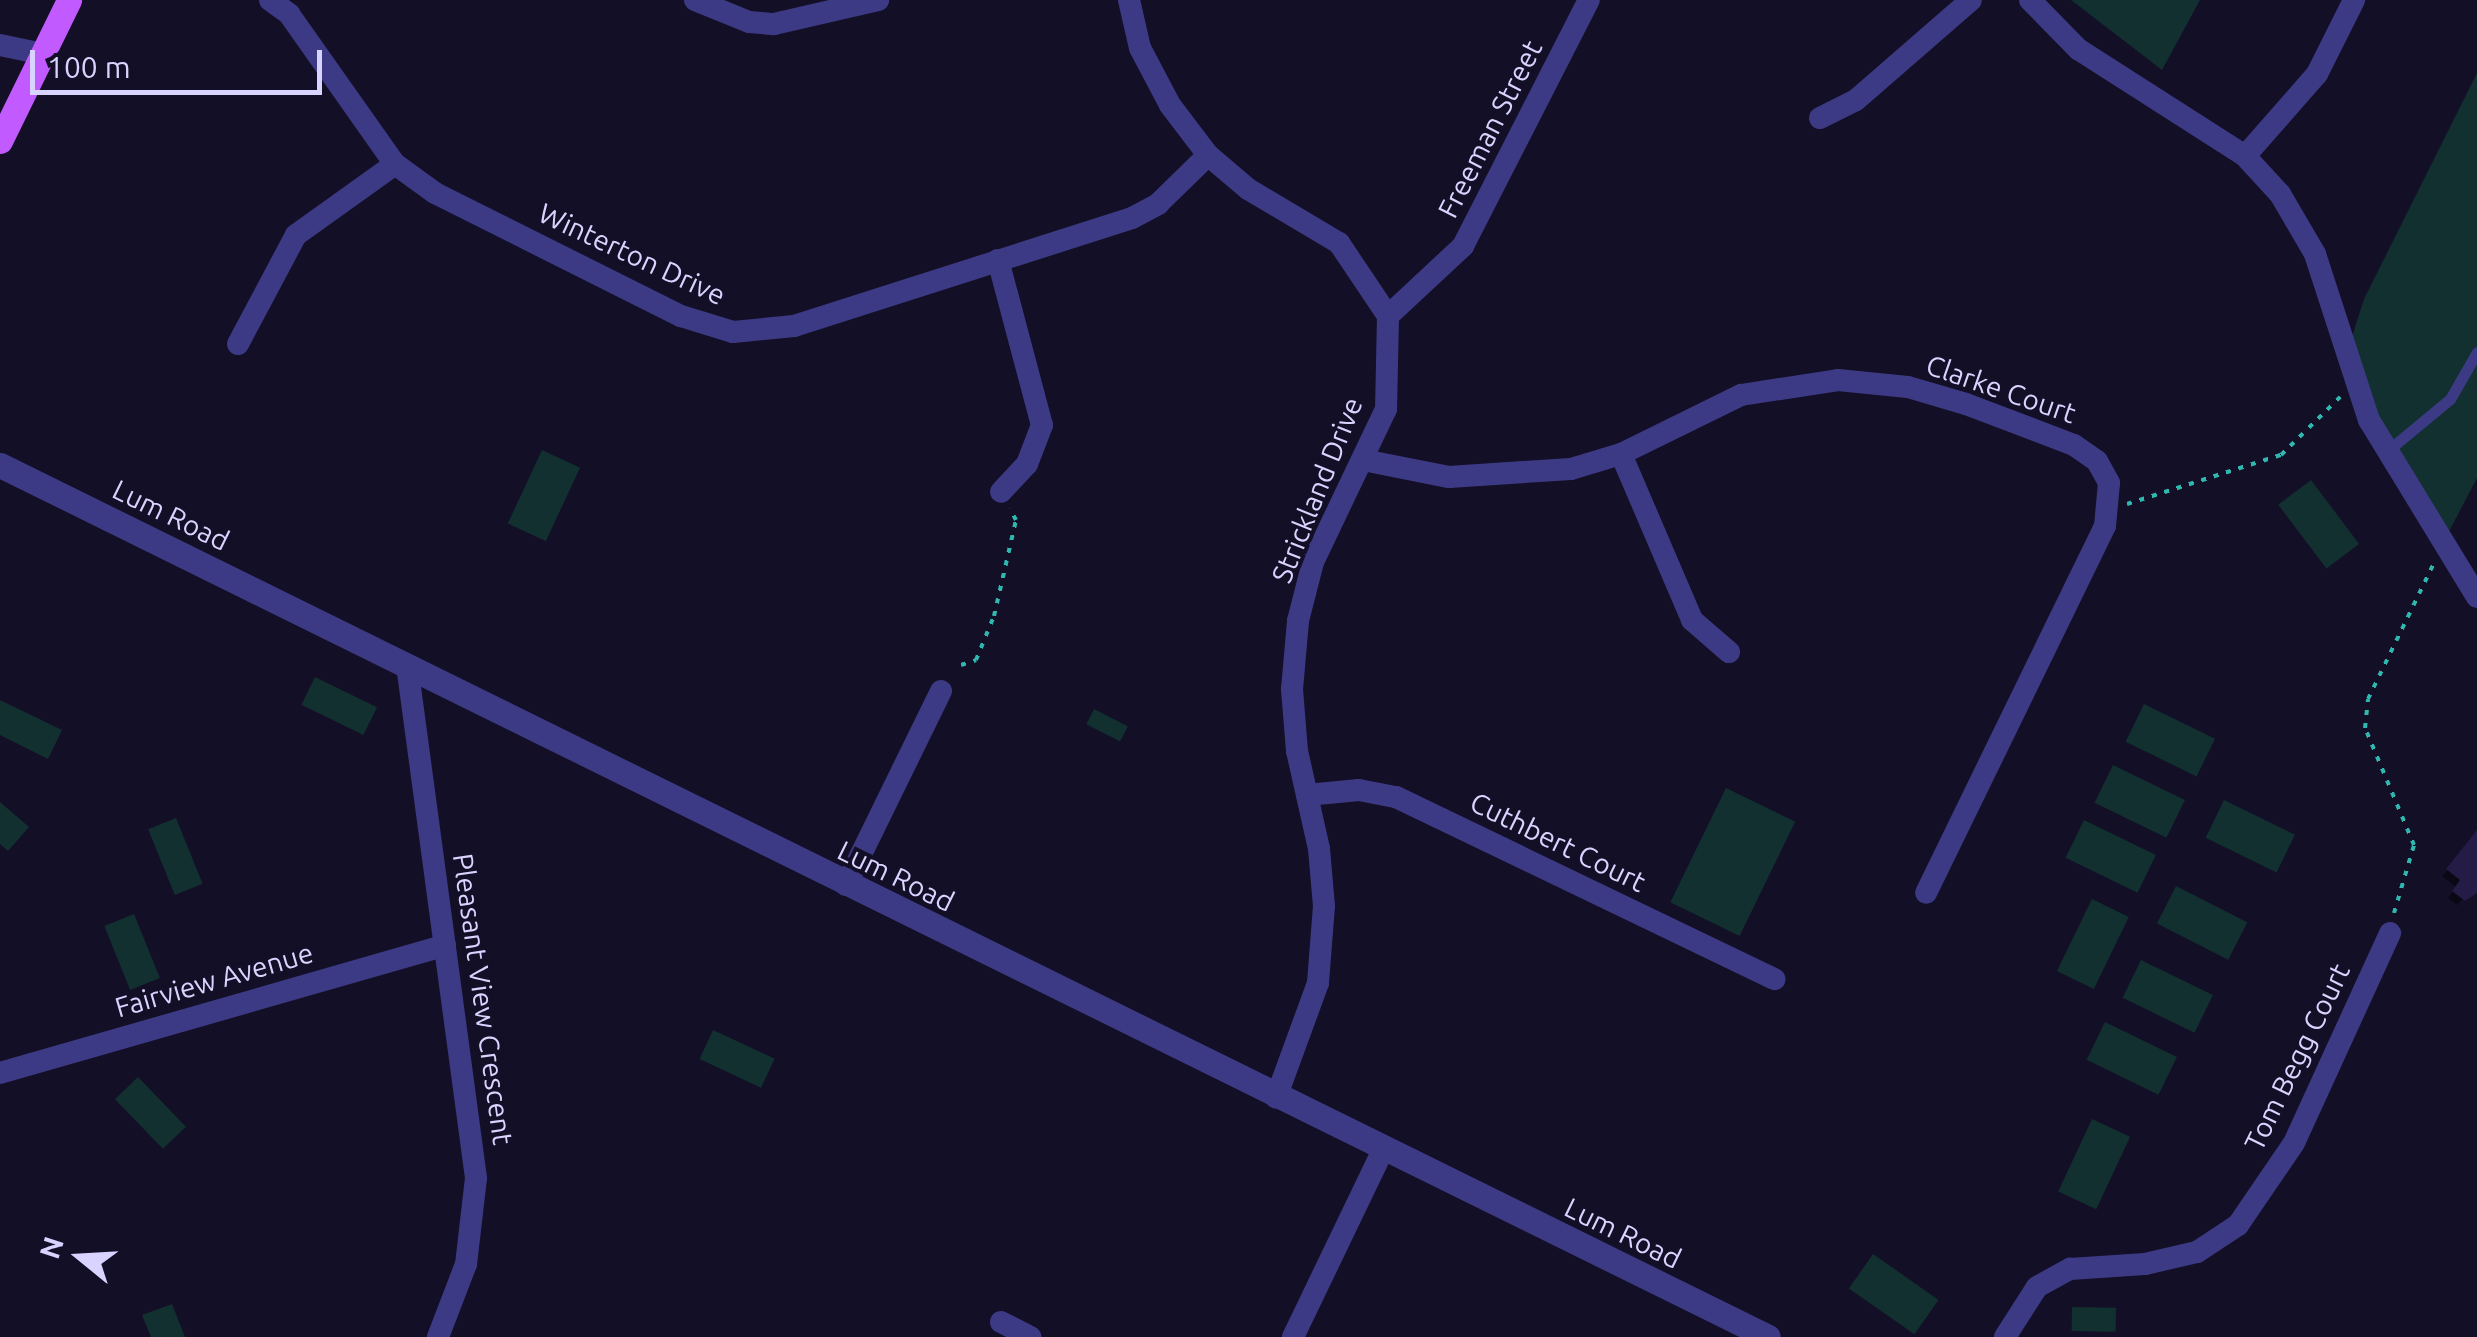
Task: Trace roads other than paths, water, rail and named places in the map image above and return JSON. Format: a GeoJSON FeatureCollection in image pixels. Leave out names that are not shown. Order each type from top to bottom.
{"type":"FeatureCollection","features":[{"type":"Feature","properties":{"kind":"main road"},"geometry":{"type":"LineString","coordinates":[[0,141],[68,0]]}},
{"type":"Feature","properties":{"kind":"street"},"geometry":{"type":"LineString","coordinates":[[695,0],[748,22],[774,24],[878,0]]}},
{"type":"Feature","properties":{"kind":"street"},"geometry":{"type":"LineString","coordinates":[[1129,0],[1148,62],[1208,155],[1248,189],[1339,243],[1388,316]]}},
{"type":"Feature","properties":{"kind":"street","name":"Freeman Street"},"geometry":{"type":"LineString","coordinates":[[1388,316],[1463,246],[1589,0]]}},
{"type":"Feature","properties":{"kind":"street"},"geometry":{"type":"LineString","coordinates":[[1820,118],[1856,100],[1970,0]]}},
{"type":"Feature","properties":{"kind":"street"},"geometry":{"type":"LineString","coordinates":[[2030,0],[2078,48],[2245,156],[2280,194],[2316,254],[2356,378],[2386,452],[2477,597]]}},
{"type":"Feature","properties":{"kind":"street"},"geometry":{"type":"LineString","coordinates":[[2245,156],[2316,74],[2354,0]]}},
{"type":"Feature","properties":{"kind":"street","name":"Winterton Drive"},"geometry":{"type":"LineString","coordinates":[[288,5],[395,164],[435,193],[681,316],[733,332],[794,326],[1132,218],[1158,204],[1208,155]]}},
{"type":"Feature","properties":{"kind":"street"},"geometry":{"type":"LineString","coordinates":[[0,45],[43,54]]}},
{"type":"Feature","properties":{"kind":"street"},"geometry":{"type":"LineString","coordinates":[[238,344],[296,235],[395,164]]}},
{"type":"Feature","properties":{"kind":"street"},"geometry":{"type":"LineString","coordinates":[[998,260],[1042,425],[1027,464],[1001,492]]}},
{"type":"Feature","properties":{"kind":"street","name":"Strickland Drive"},"geometry":{"type":"LineString","coordinates":[[1276,1098],[1318,983],[1324,906],[1292,689],[1298,621],[1313,562],[1386,409],[1388,316]]}},
{"type":"Feature","properties":{"kind":"street","name":"Clarke Court"},"geometry":{"type":"LineString","coordinates":[[1364,460],[1449,476],[1520,476],[1621,454],[1741,395],[1838,380],[1908,387],[2074,445],[2097,461],[2111,505],[1926,893]]}},
{"type":"Feature","properties":{"kind":"street"},"geometry":{"type":"LineString","coordinates":[[1621,454],[1692,620],[1729,652]]}},
{"type":"Feature","properties":{"kind":"street","name":"Lum Road"},"geometry":{"type":"LineString","coordinates":[[0,465],[1276,1098],[1768,1337]]}},
{"type":"Feature","properties":{"kind":"street","name":"Pleasant View Crescent"},"geometry":{"type":"LineString","coordinates":[[407,665],[476,1178],[466,1264],[438,1337]]}},
{"type":"Feature","properties":{"kind":"street"},"geometry":{"type":"LineString","coordinates":[[846,885],[940,691]]}},
{"type":"Feature","properties":{"kind":"street","name":"Cuthbert Court"},"geometry":{"type":"LineString","coordinates":[[1307,795],[1359,790],[1396,798],[1775,979]]}},
{"type":"Feature","properties":{"kind":"street","name":"Tom Begg Court"},"geometry":{"type":"LineString","coordinates":[[2004,1337],[2037,1287],[2070,1268],[2197,1252],[2238,1225],[2294,1144],[2390,933]]}},
{"type":"Feature","properties":{"kind":"street","name":"Fairview Avenue"},"geometry":{"type":"LineString","coordinates":[[0,1073],[445,945]]}},
{"type":"Feature","properties":{"kind":"street"},"geometry":{"type":"LineString","coordinates":[[1293,1337],[1383,1150]]}},
{"type":"Feature","properties":{"kind":"street"},"geometry":{"type":"LineString","coordinates":[[1000,1322],[1030,1337]]}},
{"type":"Feature","properties":{"kind":"lane"},"geometry":{"type":"LineString","coordinates":[[2386,452],[2450,399],[2477,352]]}}]}
